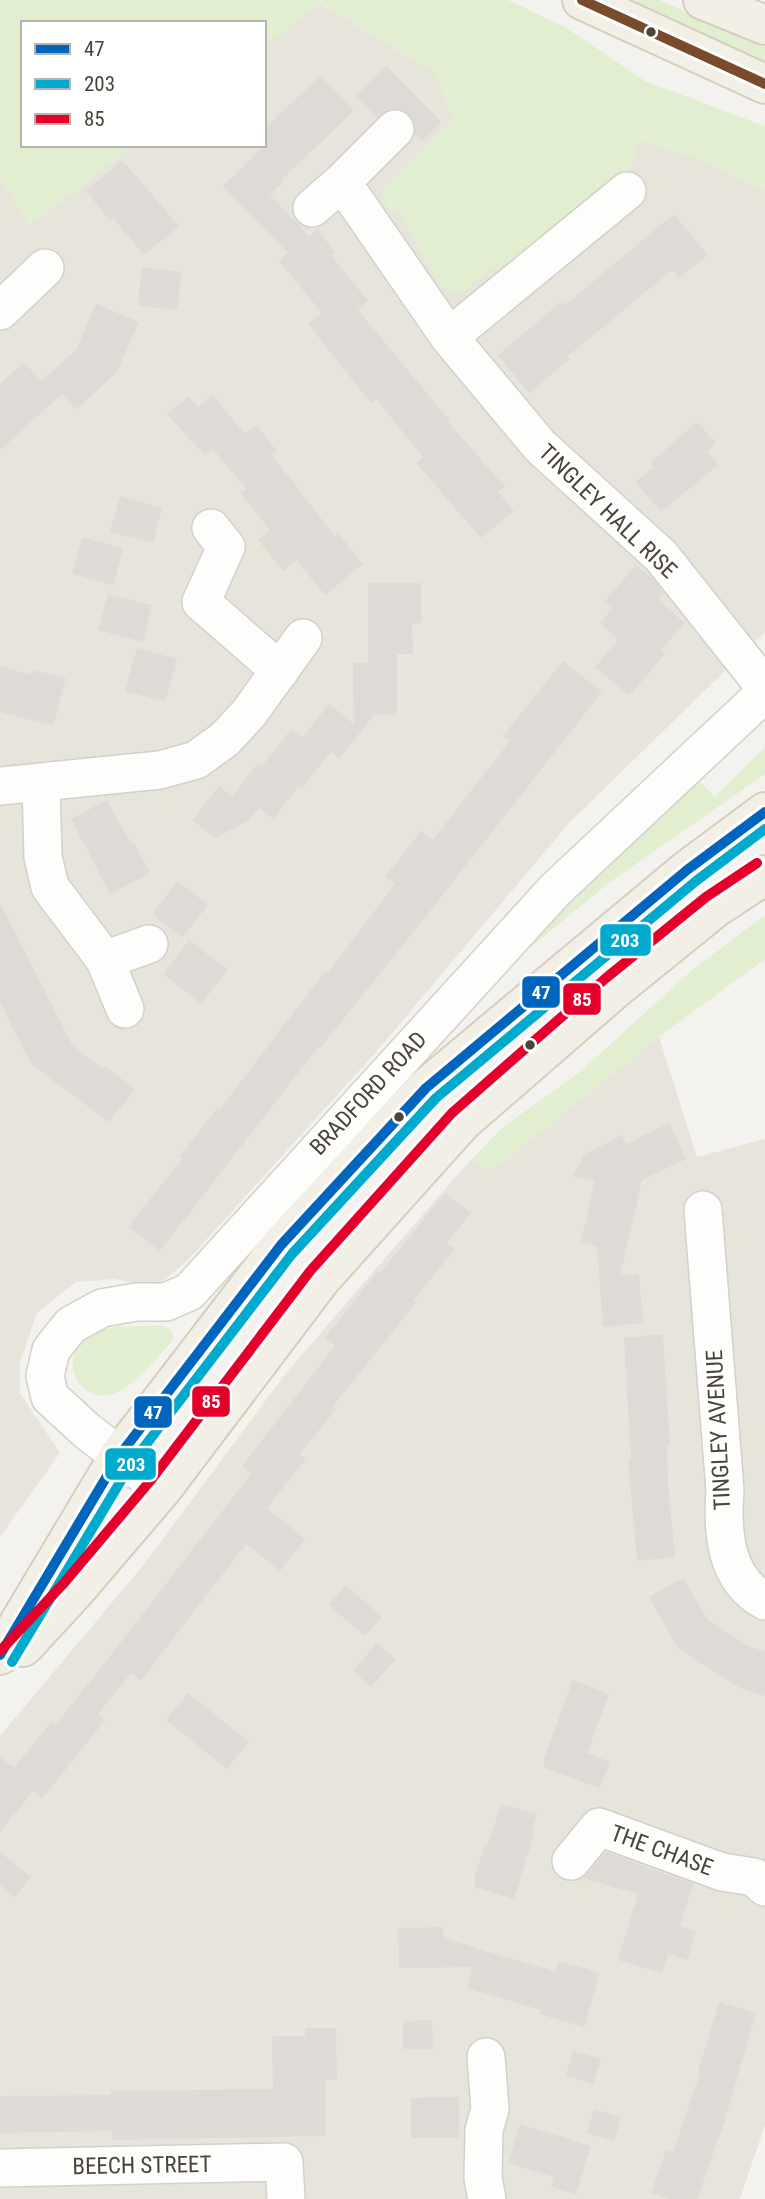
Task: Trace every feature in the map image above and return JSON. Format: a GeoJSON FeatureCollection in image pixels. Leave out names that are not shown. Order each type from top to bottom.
{"type":"FeatureCollection","features":[{"type":"Feature","properties":{"kind":"main road"},"geometry":{"type":"LineString","coordinates":[[582,0],[765,84]]}},
{"type":"Feature","properties":{"kind":"main road"},"geometry":{"type":"LineString","coordinates":[[703,0],[765,25]]}},
{"type":"Feature","properties":{"kind":"main road","name":"BRADFORD ROAD"},"geometry":{"type":"LineString","coordinates":[[0,1655],[119,1457],[281,1245],[426,1088],[687,870],[765,812]]}},
{"type":"Feature","properties":{"kind":"main road"},"geometry":{"type":"LineString","coordinates":[[0,1671],[74,1592],[162,1489],[321,1279],[462,1122],[615,989],[715,908],[765,875]]}},
{"type":"Feature","properties":{"kind":"street"},"geometry":{"type":"LineString","coordinates":[[312,208],[395,129]]}},
{"type":"Feature","properties":{"kind":"street","name":"TINGLEY HALL RISE"},"geometry":{"type":"LineString","coordinates":[[342,182],[449,337],[540,446],[661,556],[765,687]]}},
{"type":"Feature","properties":{"kind":"street"},"geometry":{"type":"LineString","coordinates":[[449,337],[627,191]]}},
{"type":"Feature","properties":{"kind":"street"},"geometry":{"type":"LineString","coordinates":[[211,528],[226,547],[201,602],[280,671]]}},
{"type":"Feature","properties":{"kind":"street"},"geometry":{"type":"LineString","coordinates":[[0,786],[160,771],[196,760],[225,739],[249,713],[303,638]]}},
{"type":"Feature","properties":{"kind":"street","name":"BRADFORD ROAD"},"geometry":{"type":"LineString","coordinates":[[119,1457],[50,1397],[45,1376],[51,1350],[71,1325],[102,1308],[136,1302],[166,1302],[189,1292],[555,890],[765,693]]}},
{"type":"Feature","properties":{"kind":"street"},"geometry":{"type":"LineString","coordinates":[[41,783],[43,857],[50,887],[105,960],[125,1009]]}},
{"type":"Feature","properties":{"kind":"street"},"geometry":{"type":"LineString","coordinates":[[105,960],[149,944]]}},
{"type":"Feature","properties":{"kind":"street","name":"TINGLEY AVENUE"},"geometry":{"type":"LineString","coordinates":[[695,1234],[725,1490],[723,1521],[727,1553],[740,1578],[765,1601]]}},
{"type":"Feature","properties":{"kind":"street"},"geometry":{"type":"LineString","coordinates":[[119,1457],[162,1489]]}},
{"type":"Feature","properties":{"kind":"street","name":"THE CHASE"},"geometry":{"type":"LineString","coordinates":[[571,1861],[599,1827],[722,1872],[754,1877],[765,1887]]}},
{"type":"Feature","properties":{"kind":"street"},"geometry":{"type":"LineString","coordinates":[[486,2057],[490,2109],[484,2130],[483,2178],[487,2199]]}},
{"type":"Feature","properties":{"kind":"street","name":"BEECH STREET"},"geometry":{"type":"LineString","coordinates":[[0,2168],[284,2162],[286,2199]]}},
{"type":"Feature","properties":{"kind":"shaded area"},"geometry":{"type":"Polygon","coordinates":[[[320,3],[434,72],[701,160],[765,190],[765,632],[569,823],[376,1052],[187,1261],[163,1281],[138,1284],[114,1279],[76,1282],[37,1313],[20,1362],[20,1393],[60,1453],[0,1537],[0,177],[30,225],[131,147],[266,147],[266,44],[320,3]]]}},
{"type":"Feature","properties":{"kind":"shaded area"},"geometry":{"type":"Polygon","coordinates":[[[659,1037],[697,1157],[765,1139],[765,2125],[740,2199],[0,2199],[0,1736],[145,1563],[286,1373],[470,1161],[494,1169],[659,1037]]]}},
{"type":"Feature","properties":{"kind":"green space"},"geometry":{"type":"Polygon","coordinates":[[[0,0],[508,0],[565,27],[645,81],[765,126],[765,190],[701,160],[638,139],[632,166],[500,273],[495,266],[463,293],[441,288],[398,210],[388,210],[381,191],[453,121],[434,72],[321,3],[266,44],[266,21],[21,21],[21,147],[131,147],[30,225],[0,177],[0,0]]]}},
{"type":"Feature","properties":{"kind":"green space"},"geometry":{"type":"Polygon","coordinates":[[[628,0],[659,0],[765,47],[765,61],[628,0]]]}},
{"type":"Feature","properties":{"kind":"green space"},"geometry":{"type":"Polygon","coordinates":[[[765,747],[765,774],[610,882],[479,990],[693,774],[715,797],[765,747]]]}},
{"type":"Feature","properties":{"kind":"green space"},"geometry":{"type":"Polygon","coordinates":[[[765,915],[765,959],[659,1037],[494,1169],[470,1161],[503,1127],[581,1071],[691,971],[765,915]]]}},
{"type":"Feature","properties":{"kind":"green space"},"geometry":{"type":"Polygon","coordinates":[[[161,1325],[173,1334],[172,1341],[144,1372],[125,1388],[110,1395],[96,1395],[84,1389],[76,1378],[73,1366],[75,1353],[84,1340],[108,1328],[161,1325]]]}},
{"type":"Feature","properties":{"kind":"building"},"geometry":{"type":"Polygon","coordinates":[[[387,66],[441,122],[422,141],[415,135],[415,123],[409,114],[401,109],[390,109],[377,118],[356,96],[387,66]]]}},
{"type":"Feature","properties":{"kind":"building"},"geometry":{"type":"Polygon","coordinates":[[[320,76],[354,111],[281,180],[283,182],[270,195],[309,236],[317,229],[335,252],[331,255],[368,301],[358,310],[450,421],[448,422],[505,487],[498,492],[514,511],[481,538],[416,463],[423,457],[376,399],[371,403],[308,324],[322,313],[279,261],[288,253],[223,186],[266,147],[266,127],[320,76]]]}},
{"type":"Feature","properties":{"kind":"building"},"geometry":{"type":"Polygon","coordinates":[[[122,160],[179,226],[144,255],[113,218],[110,221],[86,191],[122,160]]]}},
{"type":"Feature","properties":{"kind":"building"},"geometry":{"type":"Polygon","coordinates":[[[674,214],[708,255],[679,278],[672,270],[568,356],[570,359],[529,393],[498,355],[561,302],[564,306],[674,214]]]}},
{"type":"Feature","properties":{"kind":"building"},"geometry":{"type":"Polygon","coordinates":[[[142,267],[182,272],[177,310],[138,306],[142,267]]]}},
{"type":"Feature","properties":{"kind":"building"},"geometry":{"type":"Polygon","coordinates":[[[96,304],[139,322],[117,372],[76,410],[62,394],[0,450],[0,384],[24,362],[41,381],[76,350],[96,304]]]}},
{"type":"Feature","properties":{"kind":"building"},"geometry":{"type":"Polygon","coordinates":[[[213,395],[245,434],[256,425],[277,451],[272,455],[302,494],[335,536],[338,533],[363,564],[325,595],[296,560],[283,571],[258,540],[270,530],[240,493],[246,489],[213,449],[205,456],[167,414],[189,396],[198,407],[213,395]]]}},
{"type":"Feature","properties":{"kind":"building"},"geometry":{"type":"Polygon","coordinates":[[[697,422],[716,443],[707,451],[718,465],[661,512],[635,482],[654,467],[650,463],[697,422]]]}},
{"type":"Feature","properties":{"kind":"building"},"geometry":{"type":"Polygon","coordinates":[[[120,496],[162,508],[153,543],[110,532],[120,496]]]}},
{"type":"Feature","properties":{"kind":"building"},"geometry":{"type":"Polygon","coordinates":[[[82,537],[123,548],[113,585],[72,574],[82,537]]]}},
{"type":"Feature","properties":{"kind":"building"},"geometry":{"type":"Polygon","coordinates":[[[636,565],[652,578],[664,593],[658,600],[685,623],[661,650],[665,654],[629,696],[595,667],[618,640],[600,623],[613,608],[605,601],[636,565]]]}},
{"type":"Feature","properties":{"kind":"building"},"geometry":{"type":"Polygon","coordinates":[[[368,583],[421,583],[421,623],[412,623],[413,654],[397,654],[397,715],[374,715],[339,759],[331,752],[273,819],[259,808],[249,820],[215,838],[192,820],[219,786],[232,796],[258,763],[262,766],[291,729],[302,738],[329,704],[354,724],[353,663],[368,663],[368,583]]]}},
{"type":"Feature","properties":{"kind":"building"},"geometry":{"type":"Polygon","coordinates":[[[108,594],[152,605],[143,642],[98,630],[108,594]]]}},
{"type":"Feature","properties":{"kind":"building"},"geometry":{"type":"Polygon","coordinates":[[[137,648],[177,659],[165,702],[125,691],[137,648]]]}},
{"type":"Feature","properties":{"kind":"building"},"geometry":{"type":"Polygon","coordinates":[[[563,661],[602,692],[430,911],[321,1047],[319,1046],[160,1251],[128,1227],[182,1159],[179,1157],[218,1107],[220,1109],[395,884],[385,877],[421,831],[432,840],[438,833],[510,741],[503,736],[563,661]]]}},
{"type":"Feature","properties":{"kind":"building"},"geometry":{"type":"Polygon","coordinates":[[[0,666],[32,675],[33,670],[66,678],[53,726],[0,712],[0,666]]]}},
{"type":"Feature","properties":{"kind":"building"},"geometry":{"type":"Polygon","coordinates":[[[107,800],[150,873],[110,894],[71,819],[107,800]]]}},
{"type":"Feature","properties":{"kind":"building"},"geometry":{"type":"Polygon","coordinates":[[[178,881],[208,905],[182,938],[152,914],[178,881]]]}},
{"type":"Feature","properties":{"kind":"building"},"geometry":{"type":"Polygon","coordinates":[[[0,903],[73,1046],[135,1089],[109,1122],[32,1065],[7,1017],[0,1000],[0,903]]]}},
{"type":"Feature","properties":{"kind":"building"},"geometry":{"type":"Polygon","coordinates":[[[189,940],[228,970],[201,1004],[163,974],[189,940]]]}},
{"type":"Feature","properties":{"kind":"building"},"geometry":{"type":"Polygon","coordinates":[[[669,1123],[686,1159],[642,1180],[620,1276],[639,1274],[643,1323],[603,1327],[597,1246],[581,1242],[595,1181],[572,1176],[585,1154],[622,1135],[626,1144],[669,1123]]]}},
{"type":"Feature","properties":{"kind":"building"},"geometry":{"type":"Polygon","coordinates":[[[445,1193],[471,1213],[447,1243],[455,1249],[413,1301],[416,1303],[333,1406],[336,1409],[300,1454],[306,1459],[267,1508],[305,1539],[280,1571],[246,1544],[141,1680],[131,1673],[98,1714],[105,1720],[42,1799],[33,1791],[0,1832],[0,1757],[14,1768],[51,1722],[55,1725],[97,1673],[251,1474],[242,1466],[335,1346],[325,1338],[445,1193]]]}},
{"type":"Feature","properties":{"kind":"building"},"geometry":{"type":"Polygon","coordinates":[[[663,1334],[670,1445],[667,1445],[668,1485],[675,1557],[637,1561],[628,1460],[631,1460],[624,1338],[663,1334]]]}},
{"type":"Feature","properties":{"kind":"building"},"geometry":{"type":"Polygon","coordinates":[[[683,1578],[707,1619],[750,1647],[765,1651],[765,1696],[740,1688],[678,1648],[649,1597],[683,1578]]]}},
{"type":"Feature","properties":{"kind":"building"},"geometry":{"type":"Polygon","coordinates":[[[345,1585],[382,1617],[365,1636],[329,1605],[345,1585]]]}},
{"type":"Feature","properties":{"kind":"building"},"geometry":{"type":"Polygon","coordinates":[[[377,1643],[396,1659],[371,1687],[353,1671],[377,1643]]]}},
{"type":"Feature","properties":{"kind":"building"},"geometry":{"type":"Polygon","coordinates":[[[573,1680],[609,1694],[587,1753],[610,1762],[600,1788],[544,1768],[544,1758],[573,1680]]]}},
{"type":"Feature","properties":{"kind":"building"},"geometry":{"type":"Polygon","coordinates":[[[188,1693],[249,1742],[227,1769],[166,1720],[188,1693]]]}},
{"type":"Feature","properties":{"kind":"building"},"geometry":{"type":"Polygon","coordinates":[[[501,1804],[537,1814],[532,1830],[535,1831],[514,1899],[475,1887],[475,1877],[484,1846],[487,1847],[501,1804]]]}},
{"type":"Feature","properties":{"kind":"building"},"geometry":{"type":"Polygon","coordinates":[[[0,1852],[31,1877],[15,1897],[0,1885],[0,1852]]]}},
{"type":"Feature","properties":{"kind":"building"},"geometry":{"type":"Polygon","coordinates":[[[606,1852],[693,1884],[680,1926],[696,1931],[688,1960],[668,1954],[662,1973],[618,1960],[638,1894],[583,1878],[606,1852]]]}},
{"type":"Feature","properties":{"kind":"building"},"geometry":{"type":"Polygon","coordinates":[[[443,1927],[443,1938],[556,1972],[559,1961],[600,1973],[584,2027],[539,2014],[541,2010],[467,1988],[473,1967],[399,1968],[398,1928],[443,1927]]]}},
{"type":"Feature","properties":{"kind":"building"},"geometry":{"type":"Polygon","coordinates":[[[719,2002],[756,2013],[724,2123],[697,2199],[669,2199],[651,2193],[666,2150],[673,2152],[699,2077],[697,2076],[719,2002]]]}},
{"type":"Feature","properties":{"kind":"building"},"geometry":{"type":"Polygon","coordinates":[[[432,2020],[433,2049],[403,2049],[403,2021],[432,2020]]]}},
{"type":"Feature","properties":{"kind":"building"},"geometry":{"type":"Polygon","coordinates":[[[305,2028],[336,2028],[337,2080],[326,2080],[326,2136],[112,2140],[112,2131],[0,2133],[0,2096],[111,2095],[111,2091],[273,2089],[272,2036],[305,2036],[305,2028]]]}},
{"type":"Feature","properties":{"kind":"building"},"geometry":{"type":"Polygon","coordinates":[[[573,2051],[601,2059],[593,2084],[566,2076],[573,2051]]]}},
{"type":"Feature","properties":{"kind":"building"},"geometry":{"type":"Polygon","coordinates":[[[459,2097],[459,2138],[411,2138],[411,2098],[459,2097]]]}},
{"type":"Feature","properties":{"kind":"building"},"geometry":{"type":"Polygon","coordinates":[[[594,2109],[621,2117],[614,2141],[587,2133],[594,2109]]]}},
{"type":"Feature","properties":{"kind":"building"},"geometry":{"type":"Polygon","coordinates":[[[520,2124],[591,2146],[576,2194],[551,2187],[554,2177],[508,2163],[520,2124]]]}},
{"type":"Feature","properties":{"kind":"transit line"},"geometry":{"type":"LineString","coordinates":[[582,0],[765,84]]}},
{"type":"Feature","properties":{"kind":"transit line","name":"47"},"geometry":{"type":"LineString","coordinates":[[0,1655],[119,1456],[281,1245],[426,1088],[687,870],[765,812]]}},
{"type":"Feature","properties":{"kind":"transit line","name":"203"},"geometry":{"type":"LineString","coordinates":[[12,1662],[131,1464],[292,1254],[436,1098],[696,881],[765,829]]}},
{"type":"Feature","properties":{"kind":"transit line","name":"85"},"geometry":{"type":"LineString","coordinates":[[0,1651],[64,1583],[151,1480],[311,1270],[452,1113],[606,978],[706,897],[757,863]]}}]}
